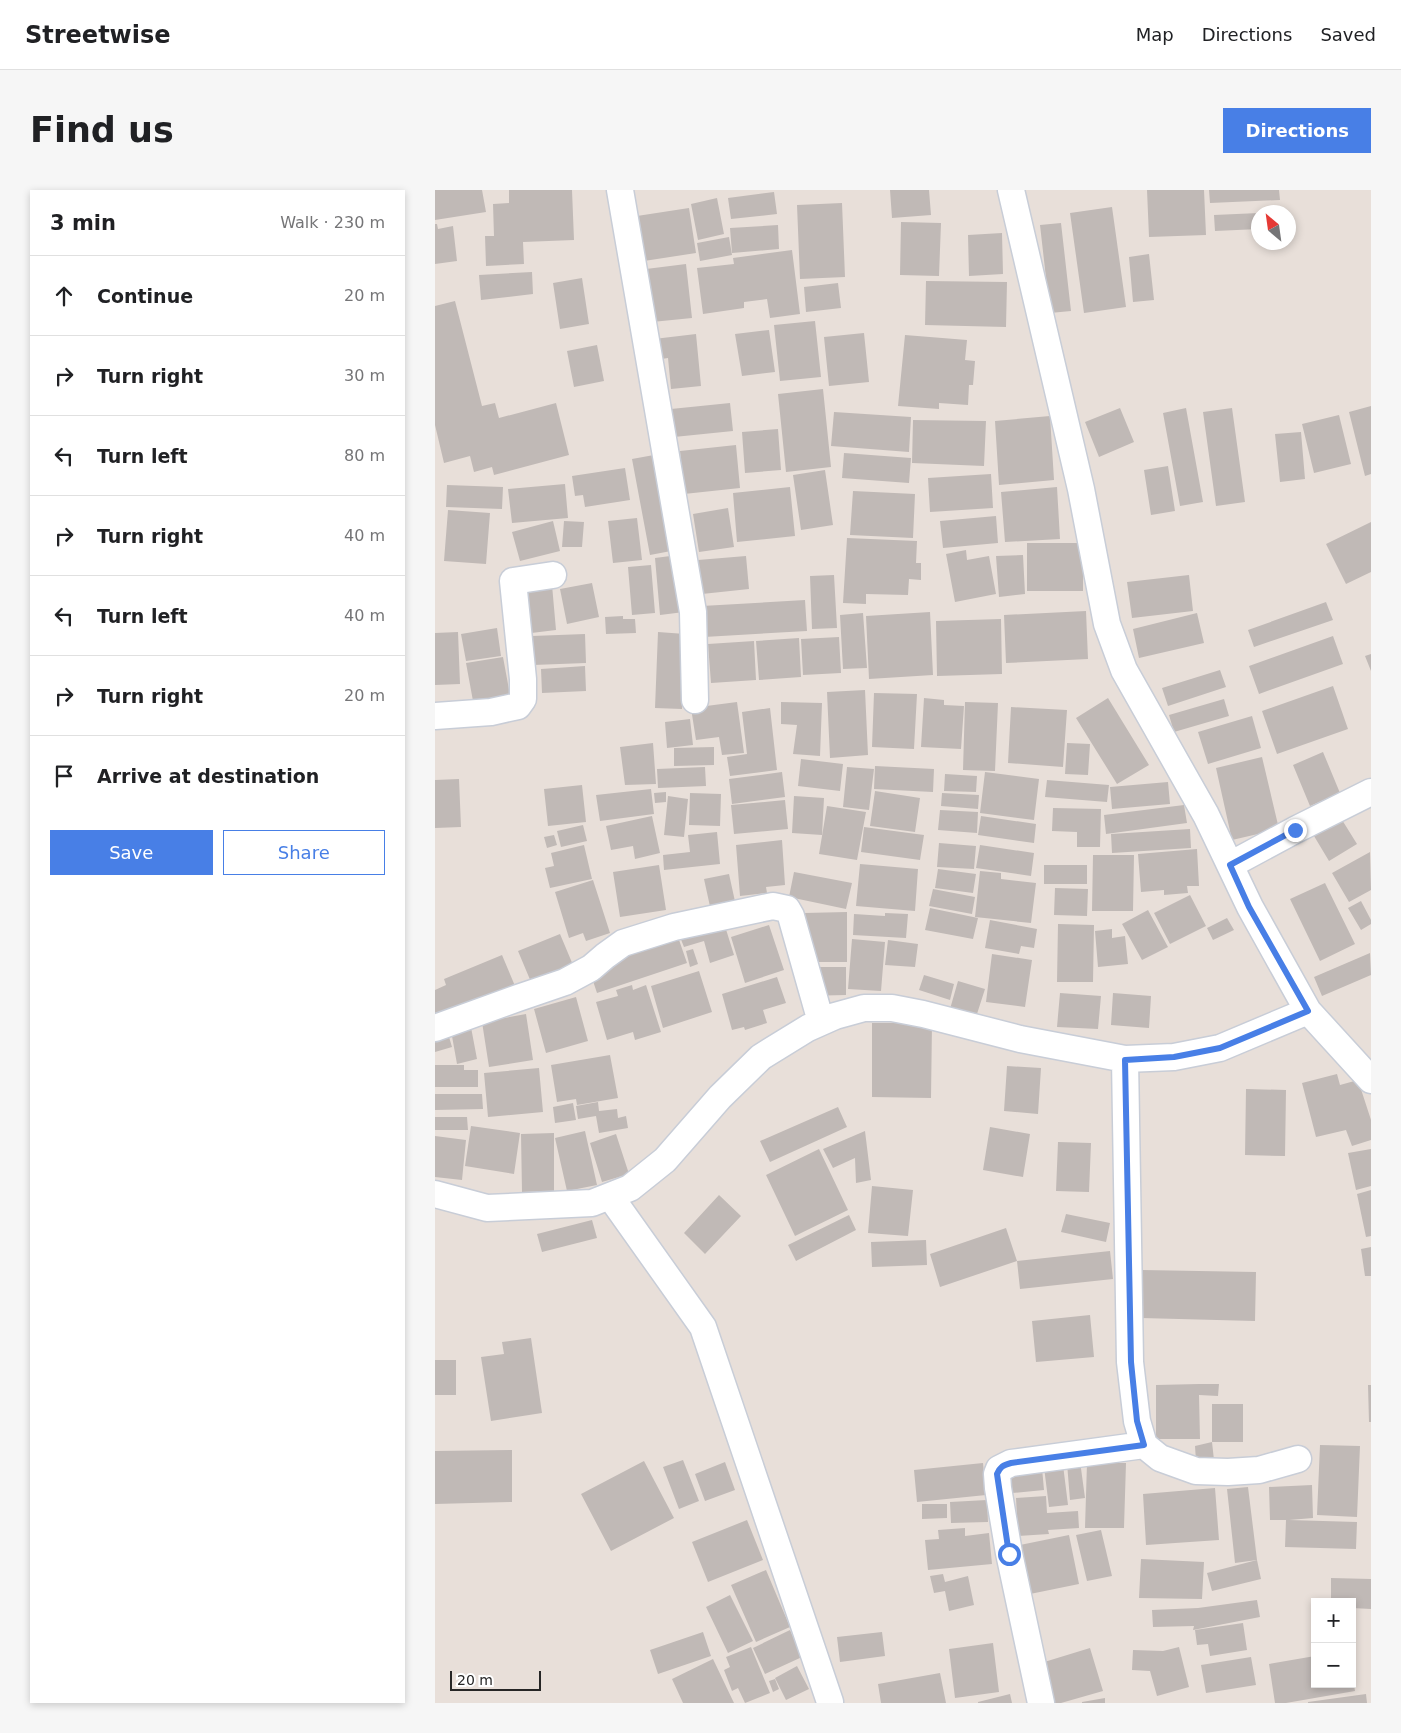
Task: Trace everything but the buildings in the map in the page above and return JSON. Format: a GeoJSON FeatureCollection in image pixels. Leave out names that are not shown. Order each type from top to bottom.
{"type":"FeatureCollection","features":[{"type":"Feature","properties":{"kind":"street"},"geometry":{"type":"LineString","coordinates":[[620,190],[693,612],[695,700]]}},
{"type":"Feature","properties":{"kind":"street"},"geometry":{"type":"LineString","coordinates":[[1011,190],[1081,489],[1107,624],[1124,670],[1206,815],[1249,907],[1308,1011],[1371,1080]]}},
{"type":"Feature","properties":{"kind":"street"},"geometry":{"type":"LineString","coordinates":[[435,716],[491,712],[518,706],[523,699],[523,679],[513,581],[553,575]]}},
{"type":"Feature","properties":{"kind":"street"},"geometry":{"type":"LineString","coordinates":[[1230,865],[1371,792]]}},
{"type":"Feature","properties":{"kind":"street"},"geometry":{"type":"LineString","coordinates":[[435,1028],[565,982],[591,968],[623,943],[674,927],[773,906],[787,909],[791,916],[821,1022]]}},
{"type":"Feature","properties":{"kind":"street"},"geometry":{"type":"LineString","coordinates":[[435,1194],[487,1208],[592,1203],[630,1188],[665,1160],[720,1097],[761,1057],[808,1028],[835,1016],[864,1008],[892,1008],[923,1014],[1020,1039],[1125,1060],[1174,1057],[1220,1048],[1308,1011]]}},
{"type":"Feature","properties":{"kind":"street"},"geometry":{"type":"LineString","coordinates":[[1125,1060],[1131,1362],[1137,1421],[1144,1445],[1160,1458],[1196,1471],[1228,1472],[1259,1470],[1298,1458]]}},
{"type":"Feature","properties":{"kind":"street"},"geometry":{"type":"LineString","coordinates":[[610,1196],[703,1327],[829,1703]]}},
{"type":"Feature","properties":{"kind":"street"},"geometry":{"type":"LineString","coordinates":[[1041,1703],[1009,1554],[997,1474],[1003,1465],[1011,1463],[1144,1445]]}},
{"type":"Feature","properties":{"kind":"route"},"geometry":{"type":"LineString","coordinates":[[1009,1554],[997,1474],[1003,1465],[1144,1445],[1137,1421],[1131,1362],[1125,1060],[1174,1057],[1220,1048],[1308,1011],[1249,907],[1230,865],[1295,830]]}}]}
